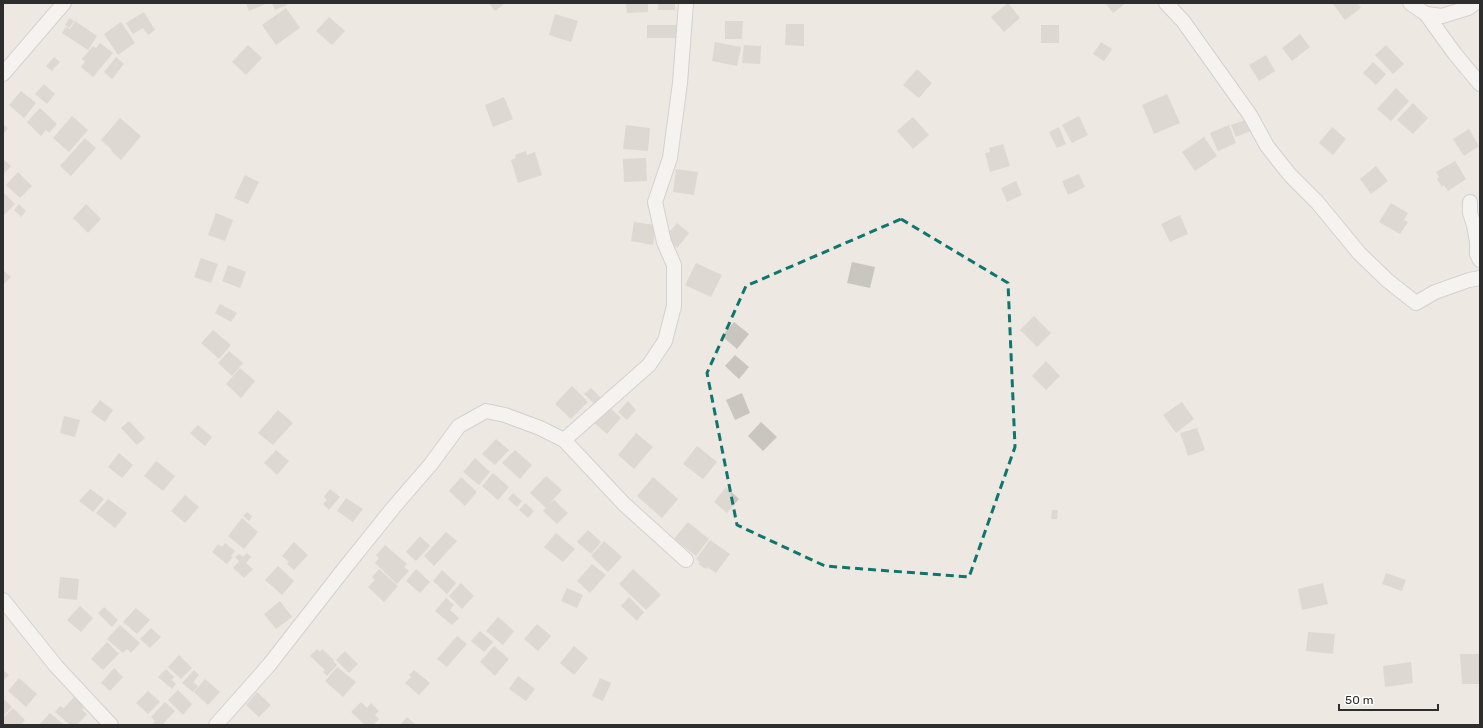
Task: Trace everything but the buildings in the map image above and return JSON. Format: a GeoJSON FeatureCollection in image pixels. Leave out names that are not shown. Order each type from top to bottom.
{"type":"FeatureCollection","features":[{"type":"Feature","properties":{"kind":"street"},"geometry":{"type":"LineString","coordinates":[[3,74],[64,3]]}},
{"type":"Feature","properties":{"kind":"street"},"geometry":{"type":"LineString","coordinates":[[564,440],[649,365],[665,341],[674,306],[674,265],[664,242],[655,202],[670,158],[680,83],[686,3]]}},
{"type":"Feature","properties":{"kind":"street"},"geometry":{"type":"LineString","coordinates":[[1166,3],[1184,21],[1250,115],[1267,146],[1290,175],[1317,202],[1359,253],[1388,281],[1416,303],[1435,292],[1469,280],[1480,278]]}},
{"type":"Feature","properties":{"kind":"street"},"geometry":{"type":"LineString","coordinates":[[1410,3],[1426,14],[1455,54],[1480,84]]}},
{"type":"Feature","properties":{"kind":"street"},"geometry":{"type":"LineString","coordinates":[[1426,14],[1442,16],[1468,8],[1475,3]]}},
{"type":"Feature","properties":{"kind":"street"},"geometry":{"type":"LineString","coordinates":[[1470,202],[1470,214],[1474,225],[1477,242],[1477,254],[1480,260]]}},
{"type":"Feature","properties":{"kind":"street"},"geometry":{"type":"LineString","coordinates":[[216,725],[269,665],[353,557],[431,464],[459,426],[486,411],[505,415],[540,428],[564,440],[620,499],[686,560]]}},
{"type":"Feature","properties":{"kind":"street"},"geometry":{"type":"LineString","coordinates":[[3,600],[56,666],[111,725]]}},
{"type":"Feature","properties":{"kind":"highlighted area"},"geometry":{"type":"Polygon","coordinates":[[[901,219],[1008,283],[1015,447],[969,577],[825,566],[737,525],[707,373],[746,286],[901,219]]]}}]}
